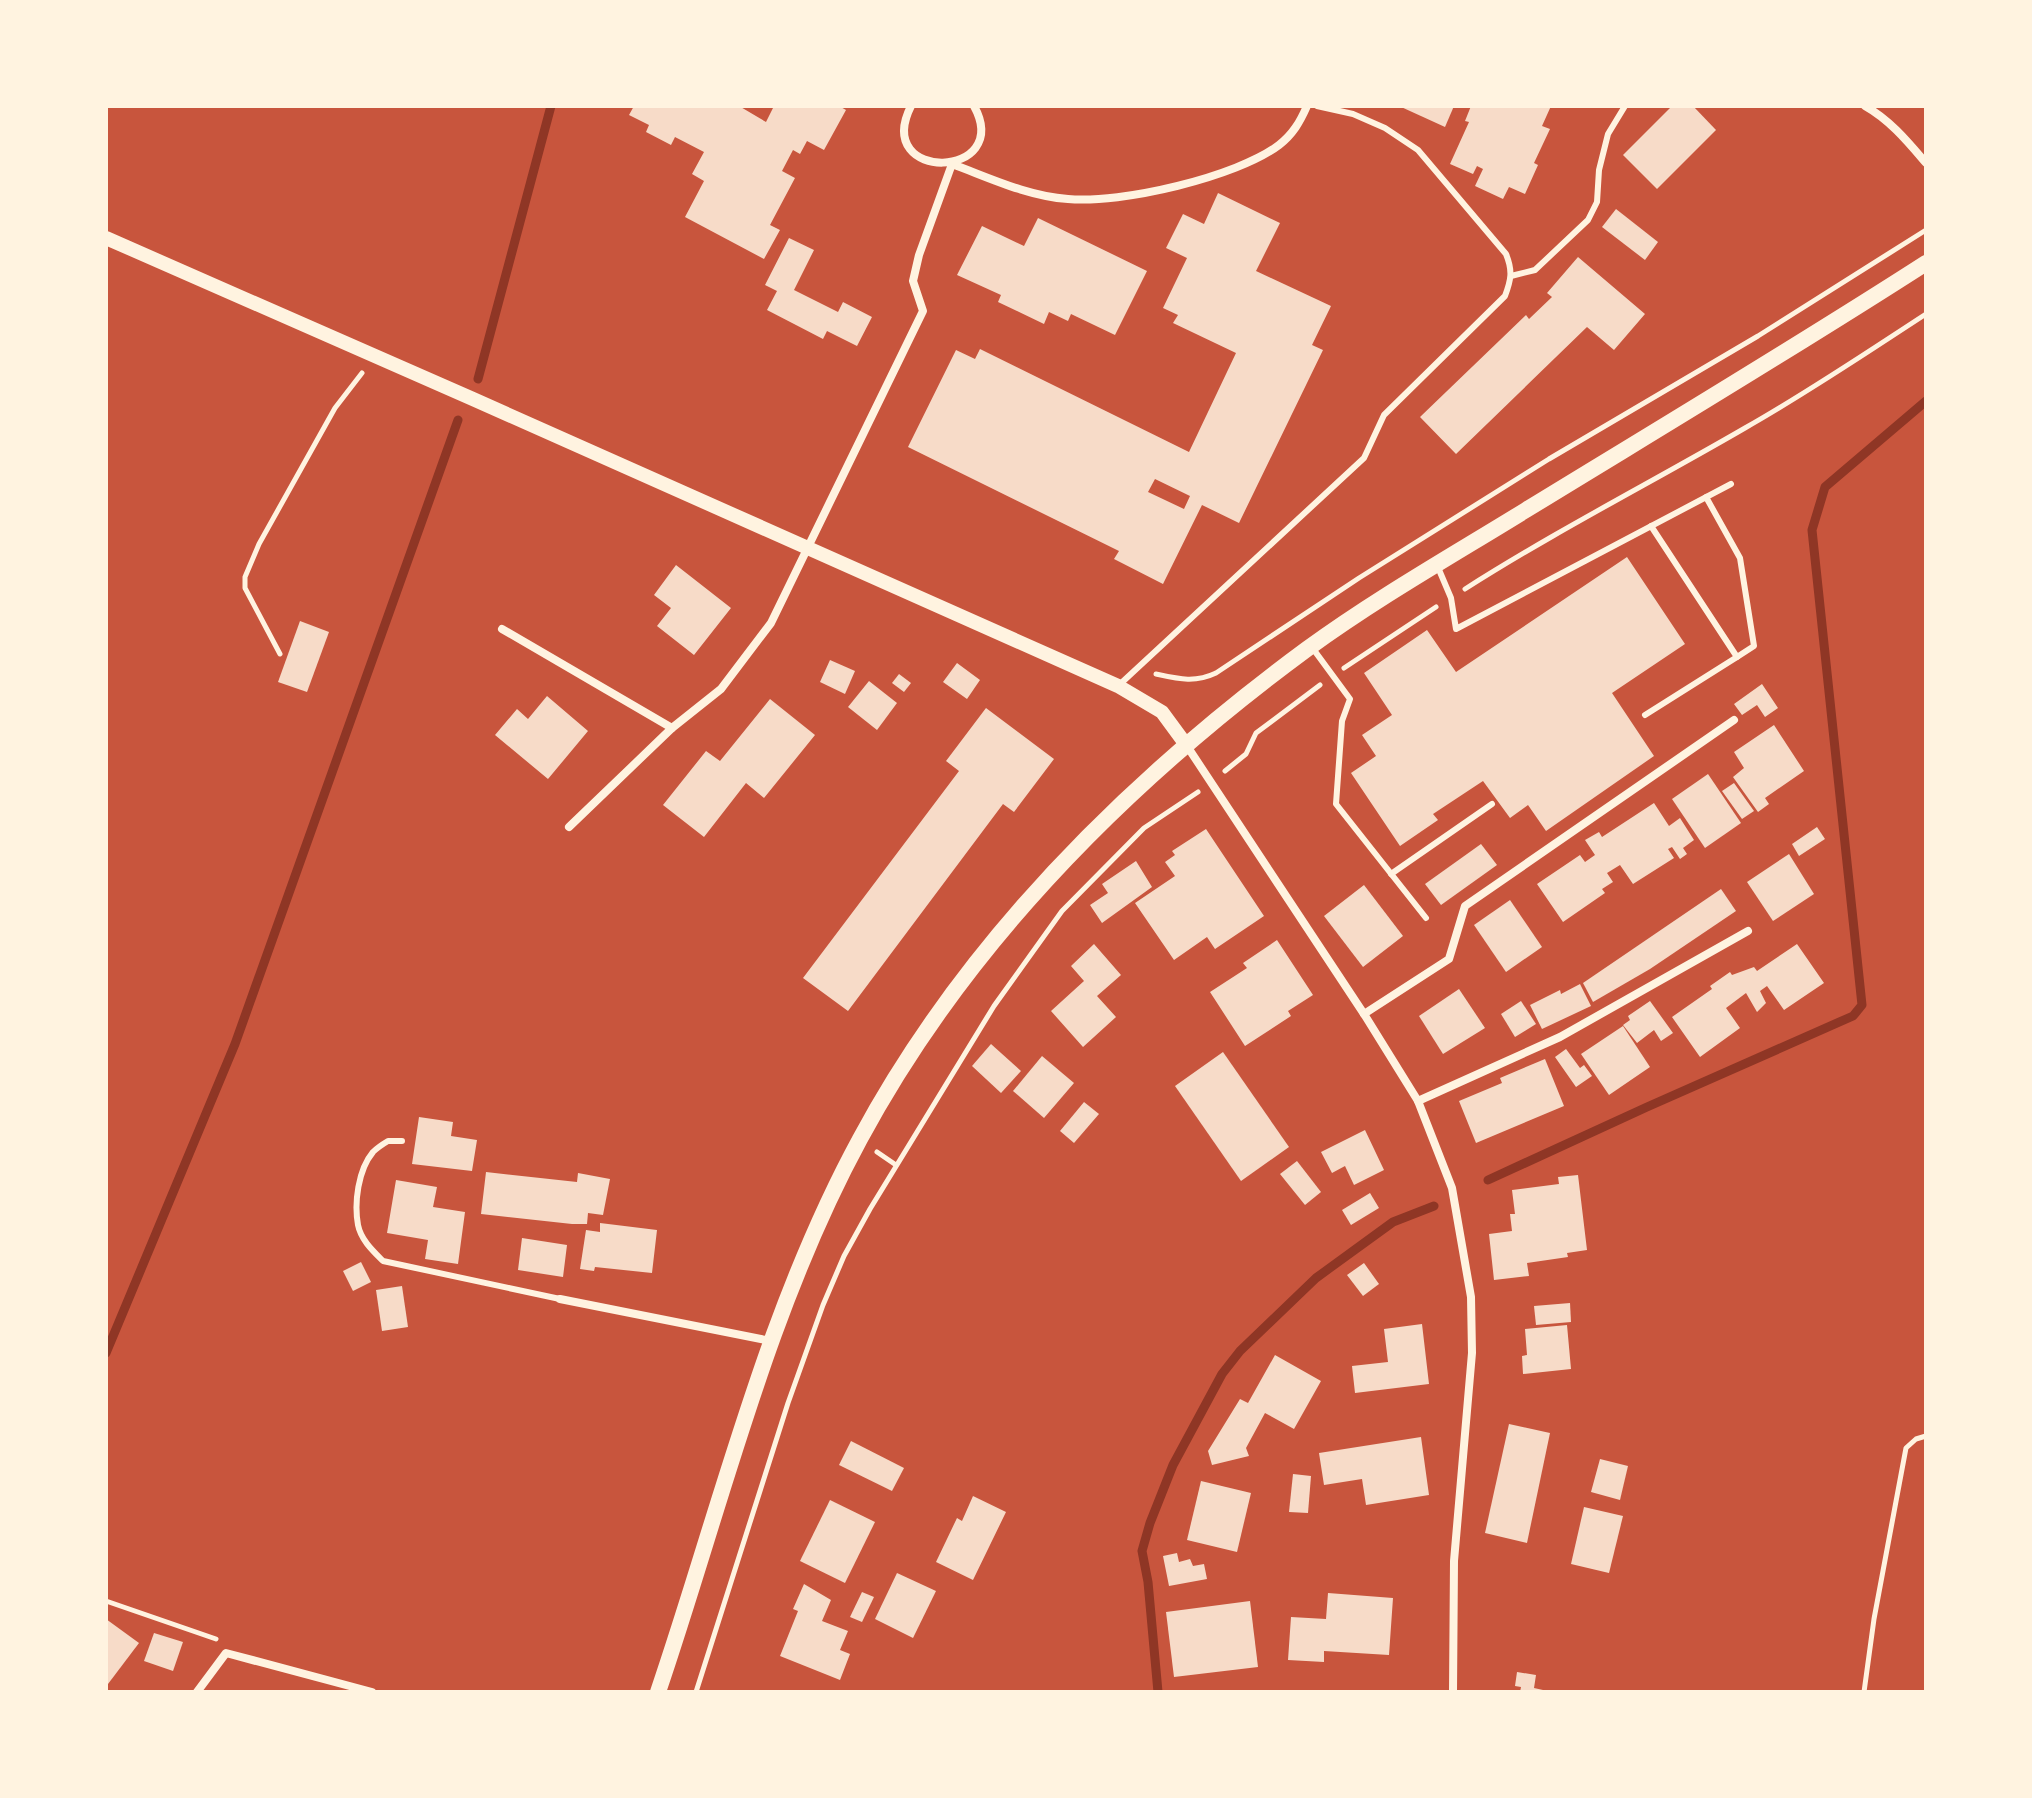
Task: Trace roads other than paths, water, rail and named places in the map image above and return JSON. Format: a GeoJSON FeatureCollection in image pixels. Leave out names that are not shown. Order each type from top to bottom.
{"type":"FeatureCollection","features":[{"type":"Feature","properties":{"kind":"main road"},"geometry":{"type":"LineString","coordinates":[[658,1692],[772,1341],[798,1271],[859,1140],[945,1002],[988,945],[1058,867],[1123,804],[1187,746],[1311,646],[1926,263]]}},
{"type":"Feature","properties":{"kind":"street"},"geometry":{"type":"LineString","coordinates":[[911,106],[905,129],[912,149],[930,162],[952,164],[1025,192],[1066,199],[1124,197],[1202,178],[1257,158],[1298,127],[1307,106]]}},
{"type":"Feature","properties":{"kind":"street"},"geometry":{"type":"LineString","coordinates":[[569,827],[672,728],[721,689],[771,623],[923,311],[913,281],[919,255],[952,164],[971,152],[978,140],[980,125],[974,106]]}},
{"type":"Feature","properties":{"kind":"street"},"geometry":{"type":"LineString","coordinates":[[1865,106],[1879,114],[1926,163]]}},
{"type":"Feature","properties":{"kind":"street"},"geometry":{"type":"LineString","coordinates":[[106,238],[589,452],[808,545],[1118,686],[1162,712],[1364,1014],[1418,1101],[1452,1188],[1471,1297],[1469,1406],[1454,1561],[1453,1692]]}},
{"type":"Feature","properties":{"kind":"street"},"geometry":{"type":"LineString","coordinates":[[502,629],[672,728]]}},
{"type":"Feature","properties":{"kind":"street"},"geometry":{"type":"LineString","coordinates":[[1364,1014],[1449,959],[1465,906],[1734,720]]}},
{"type":"Feature","properties":{"kind":"street"},"geometry":{"type":"LineString","coordinates":[[1418,1101],[1560,1037],[1748,931]]}},
{"type":"Feature","properties":{"kind":"street"},"geometry":{"type":"LineString","coordinates":[[560,1299],[772,1341]]}},
{"type":"Feature","properties":{"kind":"street"},"geometry":{"type":"LineString","coordinates":[[197,1692],[226,1653],[372,1692]]}},
{"type":"Feature","properties":{"kind":"lane"},"geometry":{"type":"LineString","coordinates":[[1118,686],[1364,458],[1384,415],[1505,296],[1511,276],[1506,254],[1418,150],[1385,128],[1353,114],[1317,106]]}},
{"type":"Feature","properties":{"kind":"lane"},"geometry":{"type":"LineString","coordinates":[[1511,276],[1535,270],[1588,220],[1597,202],[1599,170],[1608,134],[1625,106]]}},
{"type":"Feature","properties":{"kind":"lane"},"geometry":{"type":"LineString","coordinates":[[1437,565],[1451,598],[1456,629],[1731,484]]}},
{"type":"Feature","properties":{"kind":"lane"},"geometry":{"type":"LineString","coordinates":[[1645,715],[1754,646],[1740,558],[1706,497]]}},
{"type":"Feature","properties":{"kind":"lane"},"geometry":{"type":"LineString","coordinates":[[1651,526],[1737,657]]}},
{"type":"Feature","properties":{"kind":"lane"},"geometry":{"type":"LineString","coordinates":[[1311,646],[1350,699],[1342,721],[1336,804],[1426,918]]}},
{"type":"Feature","properties":{"kind":"lane"},"geometry":{"type":"LineString","coordinates":[[1391,874],[1492,804]]}},
{"type":"Feature","properties":{"kind":"lane"},"geometry":{"type":"LineString","coordinates":[[402,1141],[388,1141],[373,1151],[363,1170],[358,1193],[358,1226],[368,1246],[383,1261],[560,1299]]}},
{"type":"Feature","properties":{"kind":"waterway"},"geometry":{"type":"LineString","coordinates":[[478,379],[551,106]]}},
{"type":"Feature","properties":{"kind":"waterway"},"geometry":{"type":"LineString","coordinates":[[1488,1180],[1853,1016],[1862,1005],[1812,530],[1825,487],[1926,401]]}},
{"type":"Feature","properties":{"kind":"waterway"},"geometry":{"type":"LineString","coordinates":[[106,1353],[235,1044],[458,420]]}},
{"type":"Feature","properties":{"kind":"waterway"},"geometry":{"type":"LineString","coordinates":[[1158,1692],[1148,1582],[1142,1551],[1173,1465],[1222,1374],[1240,1351],[1316,1278],[1393,1222],[1434,1206]]}}]}
